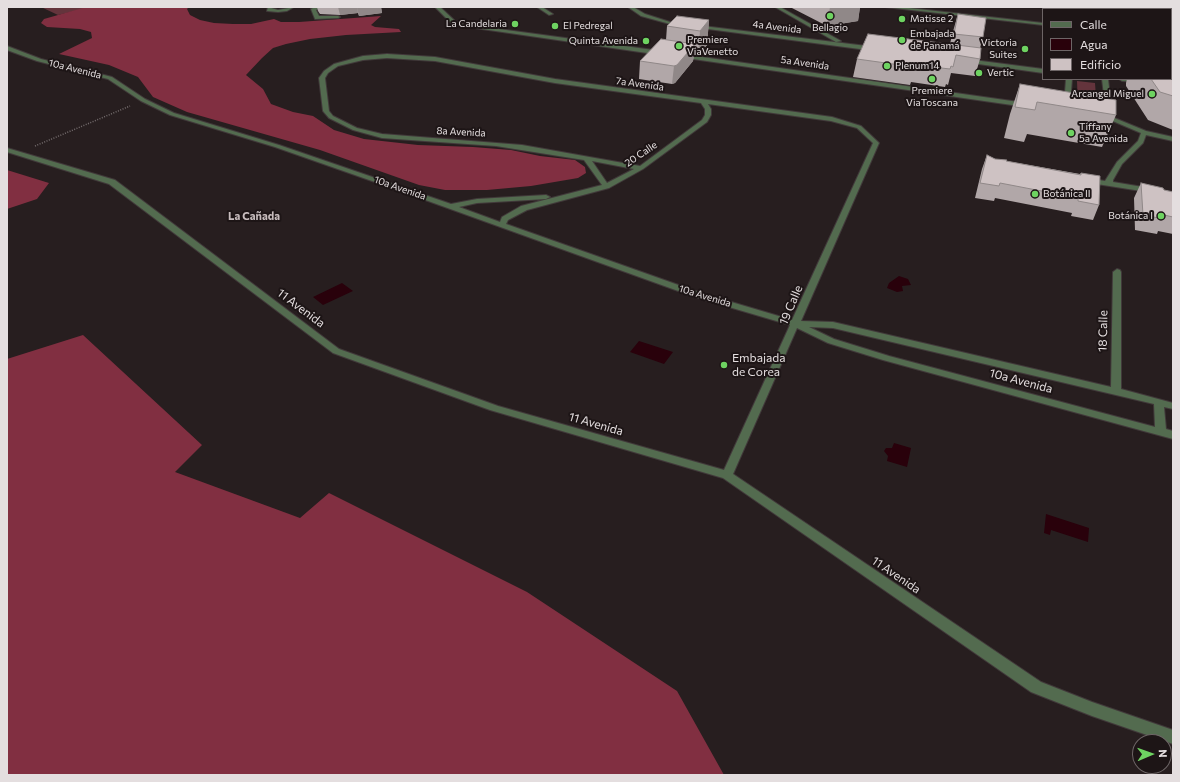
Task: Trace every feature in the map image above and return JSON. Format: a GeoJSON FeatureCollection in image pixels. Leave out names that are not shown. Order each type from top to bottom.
{"type":"FeatureCollection","features":[{"type":"Feature","properties":{"kind":"street"},"geometry":{"type":"LineString","coordinates":[[270,7],[270,10],[278,11],[292,7]]}},
{"type":"Feature","properties":{"kind":"street"},"geometry":{"type":"LineString","coordinates":[[320,7],[313,8],[317,18],[338,17]]}},
{"type":"Feature","properties":{"kind":"street"},"geometry":{"type":"LineString","coordinates":[[437,7],[453,22],[461,25],[665,54]]}},
{"type":"Feature","properties":{"kind":"street"},"geometry":{"type":"LineString","coordinates":[[539,7],[551,14]]}},
{"type":"Feature","properties":{"kind":"street","name":"4a Avenida"},"geometry":{"type":"LineString","coordinates":[[630,7],[643,15],[670,23],[883,50]]}},
{"type":"Feature","properties":{"kind":"street"},"geometry":{"type":"LineString","coordinates":[[777,7],[844,44]]}},
{"type":"Feature","properties":{"kind":"street"},"geometry":{"type":"LineString","coordinates":[[888,7],[1042,24]]}},
{"type":"Feature","properties":{"kind":"street","name":"10a Avenida"},"geometry":{"type":"LineString","coordinates":[[7,48],[39,60],[110,78],[143,100],[172,114],[277,146],[698,295],[796,324],[831,341],[886,358],[1173,435]]}},
{"type":"Feature","properties":{"kind":"street","name":"5a Avenida"},"geometry":{"type":"LineString","coordinates":[[672,55],[1029,106]]}},
{"type":"Feature","properties":{"kind":"street","name":"7a Avenida"},"geometry":{"type":"LineString","coordinates":[[337,120],[332,117],[325,108],[322,78],[326,72],[336,65],[357,59],[379,56],[396,56],[435,59],[555,81],[832,119],[858,127],[876,143]]}},
{"type":"Feature","properties":{"kind":"street"},"geometry":{"type":"LineString","coordinates":[[959,60],[1042,71]]}},
{"type":"Feature","properties":{"kind":"street"},"geometry":{"type":"LineString","coordinates":[[1066,111],[1069,80]]}},
{"type":"Feature","properties":{"kind":"street"},"geometry":{"type":"LineString","coordinates":[[1105,80],[1110,118]]}},
{"type":"Feature","properties":{"kind":"street"},"geometry":{"type":"LineString","coordinates":[[1133,80],[1144,81]]}},
{"type":"Feature","properties":{"kind":"street","name":"20 Calle"},"geometry":{"type":"LineString","coordinates":[[502,225],[505,219],[524,208],[606,186],[641,168],[705,121],[708,115],[708,109],[704,102]]}},
{"type":"Feature","properties":{"kind":"street"},"geometry":{"type":"LineString","coordinates":[[1095,116],[1110,118],[1144,132],[1173,139]]}},
{"type":"Feature","properties":{"kind":"street","name":"8a Avenida"},"geometry":{"type":"LineString","coordinates":[[337,120],[355,130],[382,136],[496,144],[641,168]]}},
{"type":"Feature","properties":{"kind":"street"},"geometry":{"type":"LineString","coordinates":[[1109,183],[1109,180],[1119,163],[1141,142],[1144,132]]}},
{"type":"Feature","properties":{"kind":"street","name":"19 Calle"},"geometry":{"type":"LineString","coordinates":[[728,475],[876,143]]}},
{"type":"Feature","properties":{"kind":"street","name":"11 Avenida"},"geometry":{"type":"LineString","coordinates":[[7,150],[112,182],[336,351],[494,408],[728,475],[1036,687],[1092,709],[1173,736]]}},
{"type":"Feature","properties":{"kind":"street"},"geometry":{"type":"LineString","coordinates":[[586,158],[606,186]]}},
{"type":"Feature","properties":{"kind":"street"},"geometry":{"type":"LineString","coordinates":[[1078,179],[1173,194]]}},
{"type":"Feature","properties":{"kind":"street","name":"20 Calle"},"geometry":{"type":"LineString","coordinates":[[450,206],[498,199],[562,197]]}},
{"type":"Feature","properties":{"kind":"street","name":"18 Calle"},"geometry":{"type":"LineString","coordinates":[[1116,391],[1117,272]]}},
{"type":"Feature","properties":{"kind":"street","name":"10a Avenida"},"geometry":{"type":"LineString","coordinates":[[796,324],[833,325],[1116,391],[1173,406]]}},
{"type":"Feature","properties":{"kind":"street"},"geometry":{"type":"LineString","coordinates":[[1159,402],[1161,432]]}},
{"type":"Feature","properties":{"kind":"path"},"geometry":{"type":"LineString","coordinates":[[19,153],[143,100]]}},
{"type":"Feature","properties":{"kind":"shaded area"},"geometry":{"type":"Polygon","coordinates":[[[41,7],[86,7],[87,8],[58,15],[41,7]]]}},
{"type":"Feature","properties":{"kind":"shaded area"},"geometry":{"type":"Polygon","coordinates":[[[86,7],[189,7],[187,9],[190,15],[200,20],[214,23],[233,24],[251,24],[274,19],[281,22],[299,22],[381,16],[371,25],[375,27],[399,29],[401,32],[346,35],[310,39],[286,44],[273,48],[246,75],[263,89],[271,104],[293,112],[313,116],[334,130],[364,139],[418,145],[511,150],[540,156],[575,160],[585,167],[586,173],[578,178],[531,186],[487,190],[445,190],[419,185],[320,150],[187,112],[153,97],[138,77],[109,65],[59,54],[92,38],[91,32],[80,29],[47,27],[41,23],[44,19],[86,7]]]}},
{"type":"Feature","properties":{"kind":"shaded area"},"geometry":{"type":"Polygon","coordinates":[[[1077,81],[1095,83],[1097,111],[1078,109],[1077,81]]]}},
{"type":"Feature","properties":{"kind":"shaded area"},"geometry":{"type":"Polygon","coordinates":[[[7,170],[49,183],[37,199],[7,209],[7,170]]]}},
{"type":"Feature","properties":{"kind":"shaded area"},"geometry":{"type":"Polygon","coordinates":[[[83,335],[202,445],[175,472],[300,518],[329,493],[527,592],[677,691],[724,775],[7,775],[7,359],[83,335]]]}},
{"type":"Feature","properties":{"kind":"water"},"geometry":{"type":"Polygon","coordinates":[[[899,276],[908,279],[911,285],[902,286],[903,291],[897,292],[887,288],[889,283],[899,276]]]}},
{"type":"Feature","properties":{"kind":"water"},"geometry":{"type":"Polygon","coordinates":[[[342,283],[353,291],[323,305],[313,297],[342,283]]]}},
{"type":"Feature","properties":{"kind":"water"},"geometry":{"type":"Polygon","coordinates":[[[639,341],[673,352],[664,364],[630,352],[639,341]]]}},
{"type":"Feature","properties":{"kind":"water"},"geometry":{"type":"Polygon","coordinates":[[[894,443],[911,448],[907,467],[887,461],[888,456],[884,451],[886,448],[892,448],[894,443]]]}},
{"type":"Feature","properties":{"kind":"water"},"geometry":{"type":"Polygon","coordinates":[[[1046,514],[1089,528],[1088,542],[1051,530],[1050,535],[1044,533],[1046,514]]]}},
{"type":"Feature","properties":{"kind":"building"},"geometry":{"type":"Polygon","coordinates":[[[958,14],[986,18],[983,37],[954,34],[958,14]]]}},
{"type":"Feature","properties":{"kind":"building"},"geometry":{"type":"Polygon","coordinates":[[[677,16],[709,20],[700,31],[667,26],[677,16]]]}},
{"type":"Feature","properties":{"kind":"building"},"geometry":{"type":"Polygon","coordinates":[[[1172,26],[1173,27],[1172,53],[1172,26]]]}},
{"type":"Feature","properties":{"kind":"building"},"geometry":{"type":"Polygon","coordinates":[[[868,34],[981,48],[980,59],[956,55],[953,67],[951,66],[950,69],[915,65],[915,67],[857,59],[868,34]]]}},
{"type":"Feature","properties":{"kind":"building"},"geometry":{"type":"Polygon","coordinates":[[[661,39],[695,44],[677,65],[674,66],[640,61],[661,39]]]}},
{"type":"Feature","properties":{"kind":"building"},"geometry":{"type":"Polygon","coordinates":[[[1173,59],[1173,96],[1160,92],[1152,80],[1172,80],[1173,59]]]}},
{"type":"Feature","properties":{"kind":"building"},"geometry":{"type":"Polygon","coordinates":[[[1020,84],[1116,100],[1116,115],[1037,102],[1035,110],[1015,107],[1020,84]]]}},
{"type":"Feature","properties":{"kind":"building"},"geometry":{"type":"Polygon","coordinates":[[[987,155],[995,159],[1007,160],[1006,161],[1081,175],[1081,173],[1100,176],[1099,205],[1078,201],[1078,198],[1000,183],[999,186],[980,183],[987,155]]]}},
{"type":"Feature","properties":{"kind":"building"},"geometry":{"type":"Polygon","coordinates":[[[1141,183],[1173,192],[1173,217],[1164,215],[1164,219],[1143,215],[1141,183]]]}},
{"type":"Feature","properties":{"kind":"place","name":"Bellagio"},"geometry":{"type":"Point","coordinates":[830,16]}},
{"type":"Feature","properties":{"kind":"place","name":"Matisse 2"},"geometry":{"type":"Point","coordinates":[902,19]}},
{"type":"Feature","properties":{"kind":"place","name":"La Candelaria"},"geometry":{"type":"Point","coordinates":[515,24]}},
{"type":"Feature","properties":{"kind":"place","name":"El Pedregal"},"geometry":{"type":"Point","coordinates":[555,26]}},
{"type":"Feature","properties":{"kind":"place","name":"Embajada de Panamá"},"geometry":{"type":"Point","coordinates":[902,40]}},
{"type":"Feature","properties":{"kind":"place","name":"Quinta Avenida"},"geometry":{"type":"Point","coordinates":[646,41]}},
{"type":"Feature","properties":{"kind":"place","name":"Premiere ViaVenetto"},"geometry":{"type":"Point","coordinates":[679,46]}},
{"type":"Feature","properties":{"kind":"place","name":"Victoria Suites"},"geometry":{"type":"Point","coordinates":[1025,49]}},
{"type":"Feature","properties":{"kind":"place","name":"Plenum14"},"geometry":{"type":"Point","coordinates":[887,66]}},
{"type":"Feature","properties":{"kind":"place","name":"Vertic"},"geometry":{"type":"Point","coordinates":[979,73]}},
{"type":"Feature","properties":{"kind":"place","name":"Premiere ViaToscana"},"geometry":{"type":"Point","coordinates":[932,79]}},
{"type":"Feature","properties":{"kind":"place","name":"Arcangel Miguel"},"geometry":{"type":"Point","coordinates":[1152,94]}},
{"type":"Feature","properties":{"kind":"place","name":"Tiffany 5a Avenida"},"geometry":{"type":"Point","coordinates":[1071,133]}},
{"type":"Feature","properties":{"kind":"place","name":"Botánica II"},"geometry":{"type":"Point","coordinates":[1035,194]}},
{"type":"Feature","properties":{"kind":"place","name":"Botánica I"},"geometry":{"type":"Point","coordinates":[1161,216]}},
{"type":"Feature","properties":{"kind":"place","name":"Embajada de Corea"},"geometry":{"type":"Point","coordinates":[724,365]}},
{"type":"Feature","properties":{"kind":"district","name":"La Cañada"},"geometry":{"type":"Point","coordinates":[254,216]}}]}
